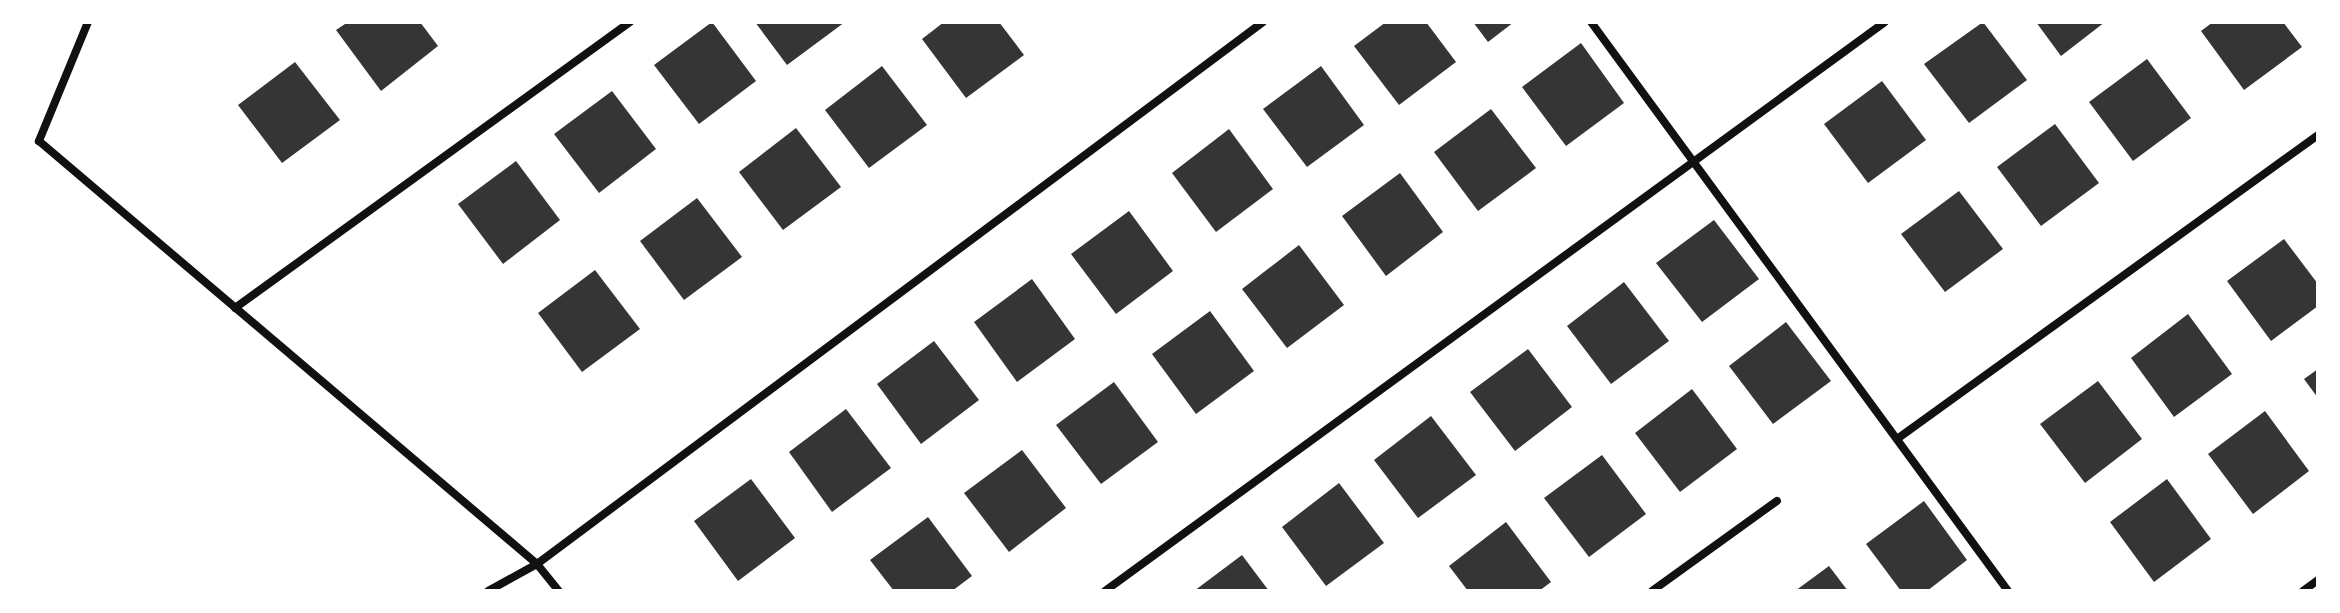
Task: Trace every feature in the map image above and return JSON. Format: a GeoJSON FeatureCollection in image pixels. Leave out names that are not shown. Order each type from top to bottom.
{"type":"FeatureCollection","features":[{"type":"Feature","properties":{"kind":"street"},"geometry":{"type":"LineString","coordinates":[[88,22],[39,141],[537,564],[559,591]]}},
{"type":"Feature","properties":{"kind":"street"},"geometry":{"type":"LineString","coordinates":[[235,308],[630,22]]}},
{"type":"Feature","properties":{"kind":"street"},"geometry":{"type":"LineString","coordinates":[[488,591],[537,564],[1263,22]]}},
{"type":"Feature","properties":{"kind":"street"},"geometry":{"type":"LineString","coordinates":[[1591,22],[2008,591]]}},
{"type":"Feature","properties":{"kind":"street"},"geometry":{"type":"LineString","coordinates":[[1105,591],[1885,22]]}},
{"type":"Feature","properties":{"kind":"street"},"geometry":{"type":"LineString","coordinates":[[1897,439],[2318,135]]}},
{"type":"Feature","properties":{"kind":"street"},"geometry":{"type":"LineString","coordinates":[[1652,591],[1777,501]]}},
{"type":"Feature","properties":{"kind":"street"},"geometry":{"type":"LineString","coordinates":[[2303,591],[2318,580]]}},
{"type":"Feature","properties":{"kind":"building"},"geometry":{"type":"Polygon","coordinates":[[[348,22],[420,22],[438,46],[381,91],[336,30],[348,22]]]}},
{"type":"Feature","properties":{"kind":"building"},"geometry":{"type":"Polygon","coordinates":[[[712,22],[756,81],[699,124],[654,65],[712,22]]]}},
{"type":"Feature","properties":{"kind":"building"},"geometry":{"type":"Polygon","coordinates":[[[755,22],[845,22],[787,65],[755,22]]]}},
{"type":"Feature","properties":{"kind":"building"},"geometry":{"type":"Polygon","coordinates":[[[944,22],[999,22],[1024,55],[966,98],[922,39],[944,22]]]}},
{"type":"Feature","properties":{"kind":"building"},"geometry":{"type":"Polygon","coordinates":[[[1386,22],[1426,22],[1456,62],[1399,105],[1354,46],[1386,22]]]}},
{"type":"Feature","properties":{"kind":"building"},"geometry":{"type":"Polygon","coordinates":[[[1473,22],[1514,22],[1488,42],[1473,22]]]}},
{"type":"Feature","properties":{"kind":"building"},"geometry":{"type":"Polygon","coordinates":[[[1983,22],[2027,80],[1969,123],[1924,64],[1983,22]]]}},
{"type":"Feature","properties":{"kind":"building"},"geometry":{"type":"Polygon","coordinates":[[[2036,22],[2105,22],[2061,56],[2036,22]]]}},
{"type":"Feature","properties":{"kind":"building"},"geometry":{"type":"Polygon","coordinates":[[[2213,22],[2283,22],[2302,47],[2244,90],[2201,31],[2213,22]]]}},
{"type":"Feature","properties":{"kind":"building"},"geometry":{"type":"Polygon","coordinates":[[[1581,43],[1624,103],[1566,146],[1522,87],[1581,43]]]}},
{"type":"Feature","properties":{"kind":"building"},"geometry":{"type":"Polygon","coordinates":[[[2147,59],[2191,118],[2133,161],[2089,102],[2147,59]]]}},
{"type":"Feature","properties":{"kind":"building"},"geometry":{"type":"Polygon","coordinates":[[[295,62],[340,120],[282,163],[238,105],[295,62]]]}},
{"type":"Feature","properties":{"kind":"building"},"geometry":{"type":"Polygon","coordinates":[[[882,66],[927,125],[869,168],[825,110],[882,66]]]}},
{"type":"Feature","properties":{"kind":"building"},"geometry":{"type":"Polygon","coordinates":[[[1321,66],[1364,125],[1307,167],[1263,109],[1321,66]]]}},
{"type":"Feature","properties":{"kind":"building"},"geometry":{"type":"Polygon","coordinates":[[[1882,81],[1926,140],[1868,183],[1824,124],[1882,81]]]}},
{"type":"Feature","properties":{"kind":"building"},"geometry":{"type":"Polygon","coordinates":[[[612,91],[656,149],[599,193],[554,134],[612,91]]]}},
{"type":"Feature","properties":{"kind":"building"},"geometry":{"type":"Polygon","coordinates":[[[1491,109],[1536,168],[1478,211],[1434,152],[1491,109]]]}},
{"type":"Feature","properties":{"kind":"building"},"geometry":{"type":"Polygon","coordinates":[[[2055,124],[2099,183],[2041,226],[1997,167],[2055,124]]]}},
{"type":"Feature","properties":{"kind":"building"},"geometry":{"type":"Polygon","coordinates":[[[796,128],[841,187],[783,230],[739,172],[796,128]]]}},
{"type":"Feature","properties":{"kind":"building"},"geometry":{"type":"Polygon","coordinates":[[[1229,129],[1273,189],[1216,232],[1172,173],[1229,129]]]}},
{"type":"Feature","properties":{"kind":"building"},"geometry":{"type":"Polygon","coordinates":[[[516,161],[560,220],[503,264],[458,204],[516,161]]]}},
{"type":"Feature","properties":{"kind":"building"},"geometry":{"type":"Polygon","coordinates":[[[1400,173],[1443,232],[1386,276],[1342,216],[1400,173]]]}},
{"type":"Feature","properties":{"kind":"building"},"geometry":{"type":"Polygon","coordinates":[[[1959,191],[2003,249],[1945,292],[1901,234],[1959,191]]]}},
{"type":"Feature","properties":{"kind":"building"},"geometry":{"type":"Polygon","coordinates":[[[697,198],[742,257],[684,300],[640,241],[697,198]]]}},
{"type":"Feature","properties":{"kind":"building"},"geometry":{"type":"Polygon","coordinates":[[[1129,211],[1173,271],[1116,314],[1071,254],[1129,211]]]}},
{"type":"Feature","properties":{"kind":"building"},"geometry":{"type":"Polygon","coordinates":[[[1714,220],[1759,279],[1702,322],[1656,263],[1714,220]]]}},
{"type":"Feature","properties":{"kind":"building"},"geometry":{"type":"Polygon","coordinates":[[[2284,239],[2318,284],[2318,306],[2271,341],[2227,281],[2284,239]]]}},
{"type":"Feature","properties":{"kind":"building"},"geometry":{"type":"Polygon","coordinates":[[[1299,245],[1344,305],[1287,348],[1242,289],[1299,245]]]}},
{"type":"Feature","properties":{"kind":"building"},"geometry":{"type":"Polygon","coordinates":[[[595,270],[640,329],[582,372],[538,313],[595,270]]]}},
{"type":"Feature","properties":{"kind":"building"},"geometry":{"type":"Polygon","coordinates":[[[1032,279],[1075,339],[1017,382],[974,322],[1032,279]]]}},
{"type":"Feature","properties":{"kind":"building"},"geometry":{"type":"Polygon","coordinates":[[[1624,282],[1669,341],[1611,384],[1567,326],[1624,282]]]}},
{"type":"Feature","properties":{"kind":"building"},"geometry":{"type":"Polygon","coordinates":[[[1210,311],[1254,371],[1196,414],[1152,354],[1210,311]]]}},
{"type":"Feature","properties":{"kind":"building"},"geometry":{"type":"Polygon","coordinates":[[[2188,314],[2232,374],[2174,417],[2131,358],[2188,314]]]}},
{"type":"Feature","properties":{"kind":"building"},"geometry":{"type":"Polygon","coordinates":[[[1786,322],[1831,381],[1773,424],[1729,366],[1786,322]]]}},
{"type":"Feature","properties":{"kind":"building"},"geometry":{"type":"Polygon","coordinates":[[[934,341],[979,400],[921,444],[877,384],[934,341]]]}},
{"type":"Feature","properties":{"kind":"building"},"geometry":{"type":"Polygon","coordinates":[[[1528,349],[1572,407],[1515,451],[1470,392],[1528,349]]]}},
{"type":"Feature","properties":{"kind":"building"},"geometry":{"type":"Polygon","coordinates":[[[2318,369],[2318,398],[2304,379],[2318,369]]]}},
{"type":"Feature","properties":{"kind":"building"},"geometry":{"type":"Polygon","coordinates":[[[2098,381],[2142,439],[2085,483],[2040,424],[2098,381]]]}},
{"type":"Feature","properties":{"kind":"building"},"geometry":{"type":"Polygon","coordinates":[[[1114,382],[1158,442],[1101,484],[1056,425],[1114,382]]]}},
{"type":"Feature","properties":{"kind":"building"},"geometry":{"type":"Polygon","coordinates":[[[1692,389],[1737,449],[1680,492],[1635,433],[1692,389]]]}},
{"type":"Feature","properties":{"kind":"building"},"geometry":{"type":"Polygon","coordinates":[[[846,409],[891,468],[832,512],[789,452],[846,409]]]}},
{"type":"Feature","properties":{"kind":"building"},"geometry":{"type":"Polygon","coordinates":[[[2265,411],[2309,471],[2253,514],[2208,454],[2265,411]]]}},
{"type":"Feature","properties":{"kind":"building"},"geometry":{"type":"Polygon","coordinates":[[[1431,416],[1476,475],[1418,518],[1374,460],[1431,416]]]}},
{"type":"Feature","properties":{"kind":"building"},"geometry":{"type":"Polygon","coordinates":[[[1022,450],[1066,508],[1009,552],[964,493],[1022,450]]]}},
{"type":"Feature","properties":{"kind":"building"},"geometry":{"type":"Polygon","coordinates":[[[1602,455],[1646,514],[1589,557],[1544,498],[1602,455]]]}},
{"type":"Feature","properties":{"kind":"building"},"geometry":{"type":"Polygon","coordinates":[[[751,479],[795,538],[738,581],[694,521],[751,479]]]}},
{"type":"Feature","properties":{"kind":"building"},"geometry":{"type":"Polygon","coordinates":[[[2167,479],[2211,539],[2154,582],[2110,522],[2167,479]]]}},
{"type":"Feature","properties":{"kind":"building"},"geometry":{"type":"Polygon","coordinates":[[[1339,483],[1384,543],[1326,586],[1282,527],[1339,483]]]}},
{"type":"Feature","properties":{"kind":"building"},"geometry":{"type":"Polygon","coordinates":[[[1924,501],[1967,560],[1927,591],[1901,591],[1866,544],[1924,501]]]}},
{"type":"Feature","properties":{"kind":"building"},"geometry":{"type":"Polygon","coordinates":[[[928,517],[972,576],[952,591],[894,591],[870,560],[928,517]]]}},
{"type":"Feature","properties":{"kind":"building"},"geometry":{"type":"Polygon","coordinates":[[[1506,522],[1551,582],[1539,591],[1468,591],[1449,566],[1506,522]]]}},
{"type":"Feature","properties":{"kind":"building"},"geometry":{"type":"Polygon","coordinates":[[[1242,555],[1269,591],[1194,591],[1242,555]]]}},
{"type":"Feature","properties":{"kind":"building"},"geometry":{"type":"Polygon","coordinates":[[[1829,566],[1848,591],[1795,591],[1829,566]]]}}]}
